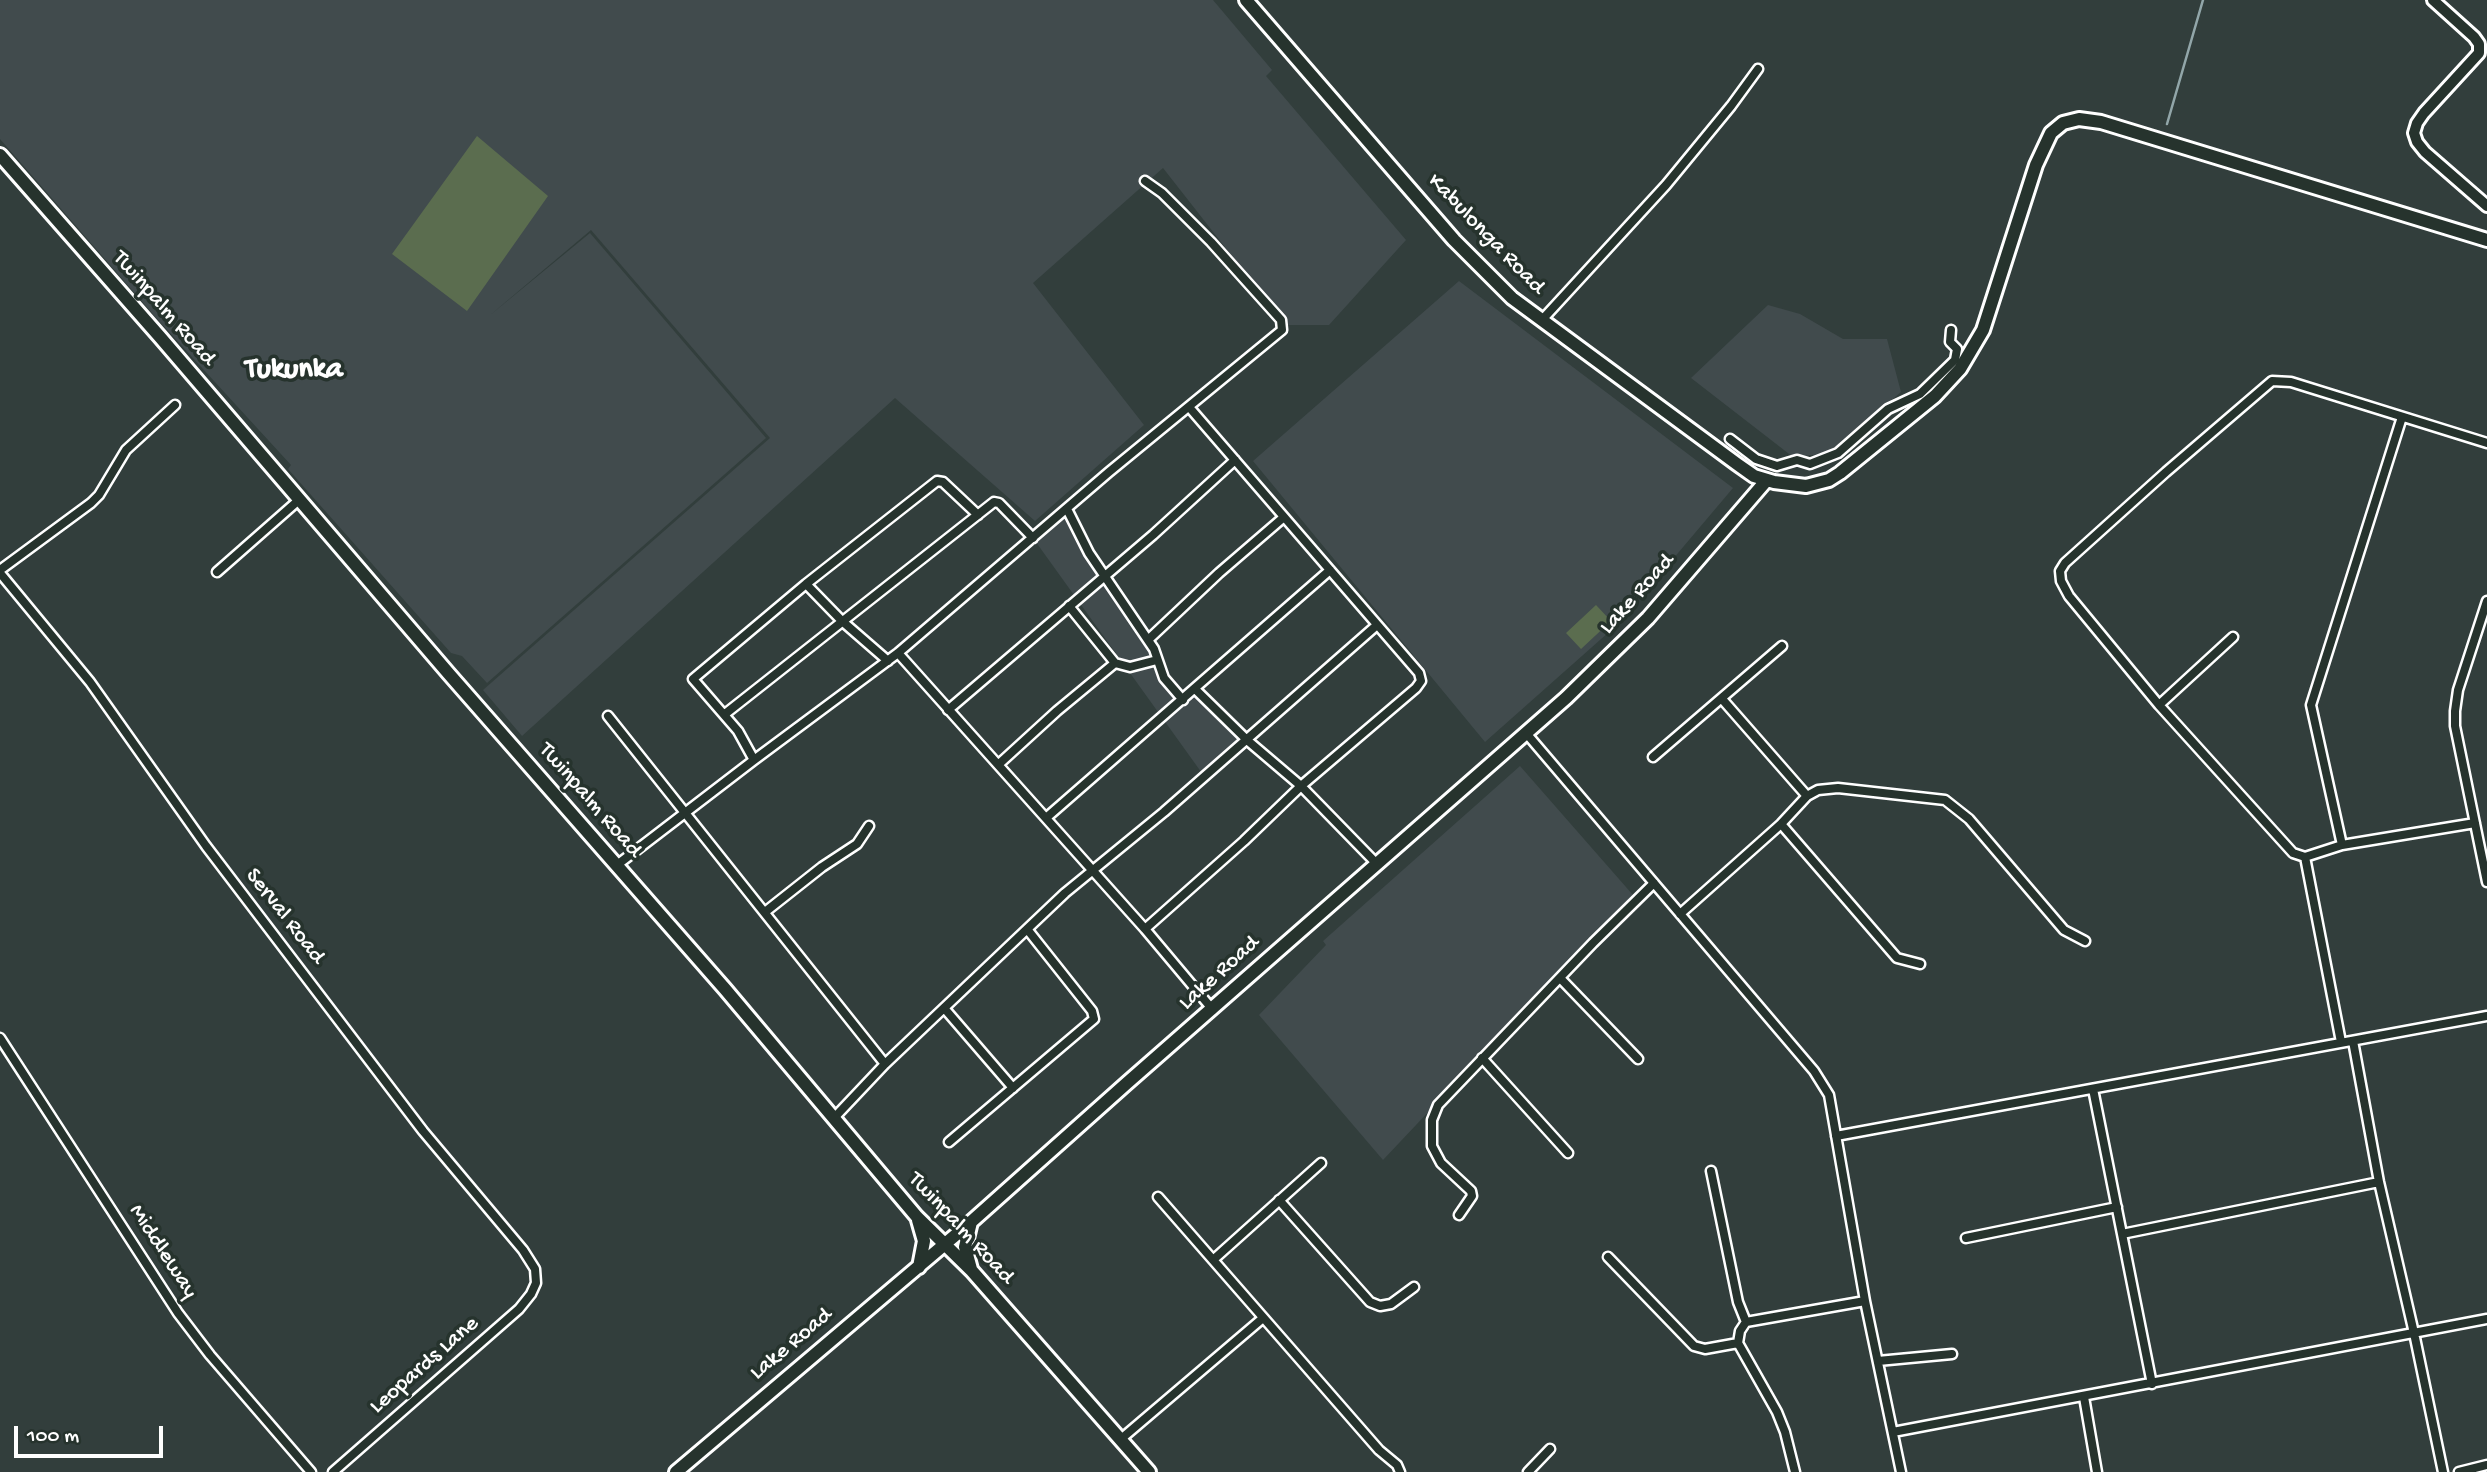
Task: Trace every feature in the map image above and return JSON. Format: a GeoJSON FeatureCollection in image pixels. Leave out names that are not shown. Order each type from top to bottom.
{"type":"FeatureCollection","features":[{"type":"Feature","properties":{"kind":"main road","name":"Kabulonga Road"},"geometry":{"type":"LineString","coordinates":[[1246,0],[1454,240],[1512,298],[1737,464],[1766,481]]}},
{"type":"Feature","properties":{"kind":"main road"},"geometry":{"type":"LineString","coordinates":[[1766,481],[1806,486],[1829,480],[1935,396],[1960,369],[1983,330],[2036,165],[2051,133],[2063,123],[2079,119],[2101,122],[2487,240]]}},
{"type":"Feature","properties":{"kind":"main road","name":"Twinpalm Road"},"geometry":{"type":"LineString","coordinates":[[0,155],[617,865],[917,1217],[972,1271],[1149,1472]]}},
{"type":"Feature","properties":{"kind":"main road","name":"Lake Road"},"geometry":{"type":"LineString","coordinates":[[676,1472],[971,1222],[1608,660],[1648,618],[1766,481]]}},
{"type":"Feature","properties":{"kind":"main road"},"geometry":{"type":"LineString","coordinates":[[917,1217],[924,1241],[919,1267]]}},
{"type":"Feature","properties":{"kind":"main road"},"geometry":{"type":"LineString","coordinates":[[971,1222],[965,1247],[972,1271]]}},
{"type":"Feature","properties":{"kind":"street"},"geometry":{"type":"LineString","coordinates":[[2433,0],[2474,37],[2483,49],[2424,113],[2414,133],[2425,152],[2487,206]]}},
{"type":"Feature","properties":{"kind":"street"},"geometry":{"type":"LineString","coordinates":[[1541,321],[1666,185],[1758,69]]}},
{"type":"Feature","properties":{"kind":"street"},"geometry":{"type":"LineString","coordinates":[[617,865],[898,653],[1282,330],[1283,324],[1240,274],[1173,203],[1144,181]]}},
{"type":"Feature","properties":{"kind":"street"},"geometry":{"type":"LineString","coordinates":[[1730,439],[1756,459],[1777,466],[1797,460],[1810,464],[1838,453],[1888,409],[1920,394],[1955,360],[1957,349],[1950,342],[1951,330]]}},
{"type":"Feature","properties":{"kind":"street"},"geometry":{"type":"LineString","coordinates":[[2475,823],[2342,845],[2305,857],[2293,853],[2159,705],[2069,596],[2061,581],[2060,571],[2065,563],[2272,381],[2291,382],[2487,443]]}},
{"type":"Feature","properties":{"kind":"street"},"geometry":{"type":"LineString","coordinates":[[0,572],[91,503],[99,495],[126,450],[175,405]]}},
{"type":"Feature","properties":{"kind":"street"},"geometry":{"type":"LineString","coordinates":[[1145,929],[1301,786],[1420,684],[1419,673],[1189,407]]}},
{"type":"Feature","properties":{"kind":"street"},"geometry":{"type":"LineString","coordinates":[[2342,845],[2311,705],[2402,417]]}},
{"type":"Feature","properties":{"kind":"street"},"geometry":{"type":"LineString","coordinates":[[948,710],[1027,644],[1235,460]]}},
{"type":"Feature","properties":{"kind":"street"},"geometry":{"type":"LineString","coordinates":[[754,760],[725,714],[693,679],[806,584],[937,481],[943,482],[978,514]]}},
{"type":"Feature","properties":{"kind":"street"},"geometry":{"type":"LineString","coordinates":[[217,572],[300,499]]}},
{"type":"Feature","properties":{"kind":"street"},"geometry":{"type":"LineString","coordinates":[[725,714],[996,502],[1033,538]]}},
{"type":"Feature","properties":{"kind":"street"},"geometry":{"type":"LineString","coordinates":[[1068,509],[1089,553],[1149,639],[1164,678],[1183,700]]}},
{"type":"Feature","properties":{"kind":"street"},"geometry":{"type":"LineString","coordinates":[[1149,639],[1284,517]]}},
{"type":"Feature","properties":{"kind":"street"},"geometry":{"type":"LineString","coordinates":[[1046,818],[1330,570]]}},
{"type":"Feature","properties":{"kind":"street","name":"Serval Road"},"geometry":{"type":"LineString","coordinates":[[0,572],[90,682],[206,846],[423,1131],[523,1250],[535,1269],[536,1283]]}},
{"type":"Feature","properties":{"kind":"street"},"geometry":{"type":"LineString","coordinates":[[806,584],[842,621],[888,660]]}},
{"type":"Feature","properties":{"kind":"street"},"geometry":{"type":"LineString","coordinates":[[2487,601],[2458,690],[2455,711],[2455,726],[2487,882]]}},
{"type":"Feature","properties":{"kind":"street"},"geometry":{"type":"LineString","coordinates":[[1069,606],[1115,663],[1130,667],[1157,660]]}},
{"type":"Feature","properties":{"kind":"street"},"geometry":{"type":"LineString","coordinates":[[834,1118],[885,1064],[1071,888],[1247,740],[1377,625]]}},
{"type":"Feature","properties":{"kind":"street"},"geometry":{"type":"LineString","coordinates":[[2159,705],[2233,637]]}},
{"type":"Feature","properties":{"kind":"street"},"geometry":{"type":"LineString","coordinates":[[1653,757],[1782,646]]}},
{"type":"Feature","properties":{"kind":"street"},"geometry":{"type":"LineString","coordinates":[[898,653],[1094,871],[1213,1010]]}},
{"type":"Feature","properties":{"kind":"street"},"geometry":{"type":"LineString","coordinates":[[999,764],[1115,663]]}},
{"type":"Feature","properties":{"kind":"street"},"geometry":{"type":"LineString","coordinates":[[1195,689],[1247,740],[1301,786],[1377,864]]}},
{"type":"Feature","properties":{"kind":"street"},"geometry":{"type":"LineString","coordinates":[[1722,699],[1807,796]]}},
{"type":"Feature","properties":{"kind":"street"},"geometry":{"type":"LineString","coordinates":[[608,716],[885,1064]]}},
{"type":"Feature","properties":{"kind":"street"},"geometry":{"type":"LineString","coordinates":[[1526,733],[1814,1071],[1829,1095],[1865,1301],[1901,1472]]}},
{"type":"Feature","properties":{"kind":"street"},"geometry":{"type":"LineString","coordinates":[[1680,914],[1781,824],[1807,796],[1818,790],[1838,788],[1945,800],[1969,819],[2064,930],[2085,941]]}},
{"type":"Feature","properties":{"kind":"street"},"geometry":{"type":"LineString","coordinates":[[1781,824],[1897,958],[1920,964]]}},
{"type":"Feature","properties":{"kind":"street"},"geometry":{"type":"LineString","coordinates":[[765,912],[856,844],[869,826]]}},
{"type":"Feature","properties":{"kind":"street"},"geometry":{"type":"LineString","coordinates":[[2305,857],[2341,1042]]}},
{"type":"Feature","properties":{"kind":"street"},"geometry":{"type":"LineString","coordinates":[[1459,1215],[1472,1196],[1471,1191],[1441,1163],[1432,1146],[1432,1120],[1438,1105],[1654,883]]}},
{"type":"Feature","properties":{"kind":"street"},"geometry":{"type":"LineString","coordinates":[[949,1142],[1095,1016],[1027,929]]}},
{"type":"Feature","properties":{"kind":"street"},"geometry":{"type":"LineString","coordinates":[[1560,978],[1638,1059]]}},
{"type":"Feature","properties":{"kind":"street"},"geometry":{"type":"LineString","coordinates":[[944,1008],[1013,1088]]}},
{"type":"Feature","properties":{"kind":"street"},"geometry":{"type":"LineString","coordinates":[[1836,1136],[2487,1016]]}},
{"type":"Feature","properties":{"kind":"street","name":"Middleway"},"geometry":{"type":"LineString","coordinates":[[0,1038],[178,1313],[210,1356],[311,1472]]}},
{"type":"Feature","properties":{"kind":"street"},"geometry":{"type":"LineString","coordinates":[[2353,1041],[2379,1182],[2443,1472]]}},
{"type":"Feature","properties":{"kind":"street"},"geometry":{"type":"LineString","coordinates":[[1482,1058],[1568,1153]]}},
{"type":"Feature","properties":{"kind":"street"},"geometry":{"type":"LineString","coordinates":[[2093,1089],[2152,1384]]}},
{"type":"Feature","properties":{"kind":"street"},"geometry":{"type":"LineString","coordinates":[[1213,1260],[1321,1163]]}},
{"type":"Feature","properties":{"kind":"street"},"geometry":{"type":"LineString","coordinates":[[1711,1171],[1738,1302],[1746,1322]]}},
{"type":"Feature","properties":{"kind":"street"},"geometry":{"type":"LineString","coordinates":[[2122,1234],[2379,1182]]}},
{"type":"Feature","properties":{"kind":"street"},"geometry":{"type":"LineString","coordinates":[[1158,1197],[1379,1450],[1397,1465],[1400,1472]]}},
{"type":"Feature","properties":{"kind":"street"},"geometry":{"type":"LineString","coordinates":[[1279,1200],[1370,1302],[1380,1306],[1391,1304],[1414,1287]]}},
{"type":"Feature","properties":{"kind":"street"},"geometry":{"type":"LineString","coordinates":[[1966,1238],[2117,1207]]}},
{"type":"Feature","properties":{"kind":"street"},"geometry":{"type":"LineString","coordinates":[[1608,1257],[1694,1346],[1705,1349],[1738,1343]]}},
{"type":"Feature","properties":{"kind":"street","name":"Leopards Lane"},"geometry":{"type":"LineString","coordinates":[[332,1472],[519,1309],[536,1283]]}},
{"type":"Feature","properties":{"kind":"street"},"geometry":{"type":"LineString","coordinates":[[1795,1472],[1777,1412],[1738,1343],[1740,1331],[1746,1322],[1865,1301]]}},
{"type":"Feature","properties":{"kind":"street"},"geometry":{"type":"LineString","coordinates":[[1121,1439],[1264,1318]]}},
{"type":"Feature","properties":{"kind":"street"},"geometry":{"type":"LineString","coordinates":[[1894,1432],[2487,1319]]}},
{"type":"Feature","properties":{"kind":"street"},"geometry":{"type":"LineString","coordinates":[[1878,1362],[1952,1354]]}},
{"type":"Feature","properties":{"kind":"street"},"geometry":{"type":"LineString","coordinates":[[2084,1397],[2097,1472]]}},
{"type":"Feature","properties":{"kind":"street"},"geometry":{"type":"LineString","coordinates":[[1528,1472],[1550,1449]]}},
{"type":"Feature","properties":{"kind":"street"},"geometry":{"type":"LineString","coordinates":[[2459,1472],[2487,1465]]}},
{"type":"Feature","properties":{"kind":"shaded area"},"geometry":{"type":"Polygon","coordinates":[[[0,0],[1213,0],[1272,70],[1266,76],[1406,240],[1329,325],[1286,325],[1163,168],[1033,283],[1144,425],[1035,521],[895,398],[522,736],[483,690],[770,438],[591,230],[489,316],[590,233],[766,438],[487,683],[462,656],[451,653],[288,469],[291,465],[159,321],[0,139],[0,0]]]}},
{"type":"Feature","properties":{"kind":"shaded area"},"geometry":{"type":"Polygon","coordinates":[[[1459,281],[1733,488],[1618,624],[1485,742],[1253,461],[1459,281]]]}},
{"type":"Feature","properties":{"kind":"shaded area"},"geometry":{"type":"Polygon","coordinates":[[[1768,305],[1800,314],[1843,339],[1887,339],[1901,392],[1831,453],[1793,457],[1691,378],[1768,305]]]}},
{"type":"Feature","properties":{"kind":"shaded area"},"geometry":{"type":"Polygon","coordinates":[[[1067,509],[1183,700],[1195,689],[1247,738],[1204,776],[1033,538],[1067,509]]]}},
{"type":"Feature","properties":{"kind":"shaded area"},"geometry":{"type":"Polygon","coordinates":[[[1520,766],[1633,895],[1383,1160],[1259,1015],[1326,945],[1323,941],[1520,766]]]}},
{"type":"Feature","properties":{"kind":"green space"},"geometry":{"type":"Polygon","coordinates":[[[477,136],[548,196],[467,311],[392,254],[477,136]]]}},
{"type":"Feature","properties":{"kind":"green space"},"geometry":{"type":"Polygon","coordinates":[[[1596,605],[1611,621],[1581,649],[1566,633],[1596,605]]]}},
{"type":"Feature","properties":{"kind":"waterway"},"geometry":{"type":"LineString","coordinates":[[2167,124],[2203,0]]}},
{"type":"Feature","properties":{"kind":"district","name":"Tukunka"},"geometry":{"type":"Point","coordinates":[294,371]}}]}
